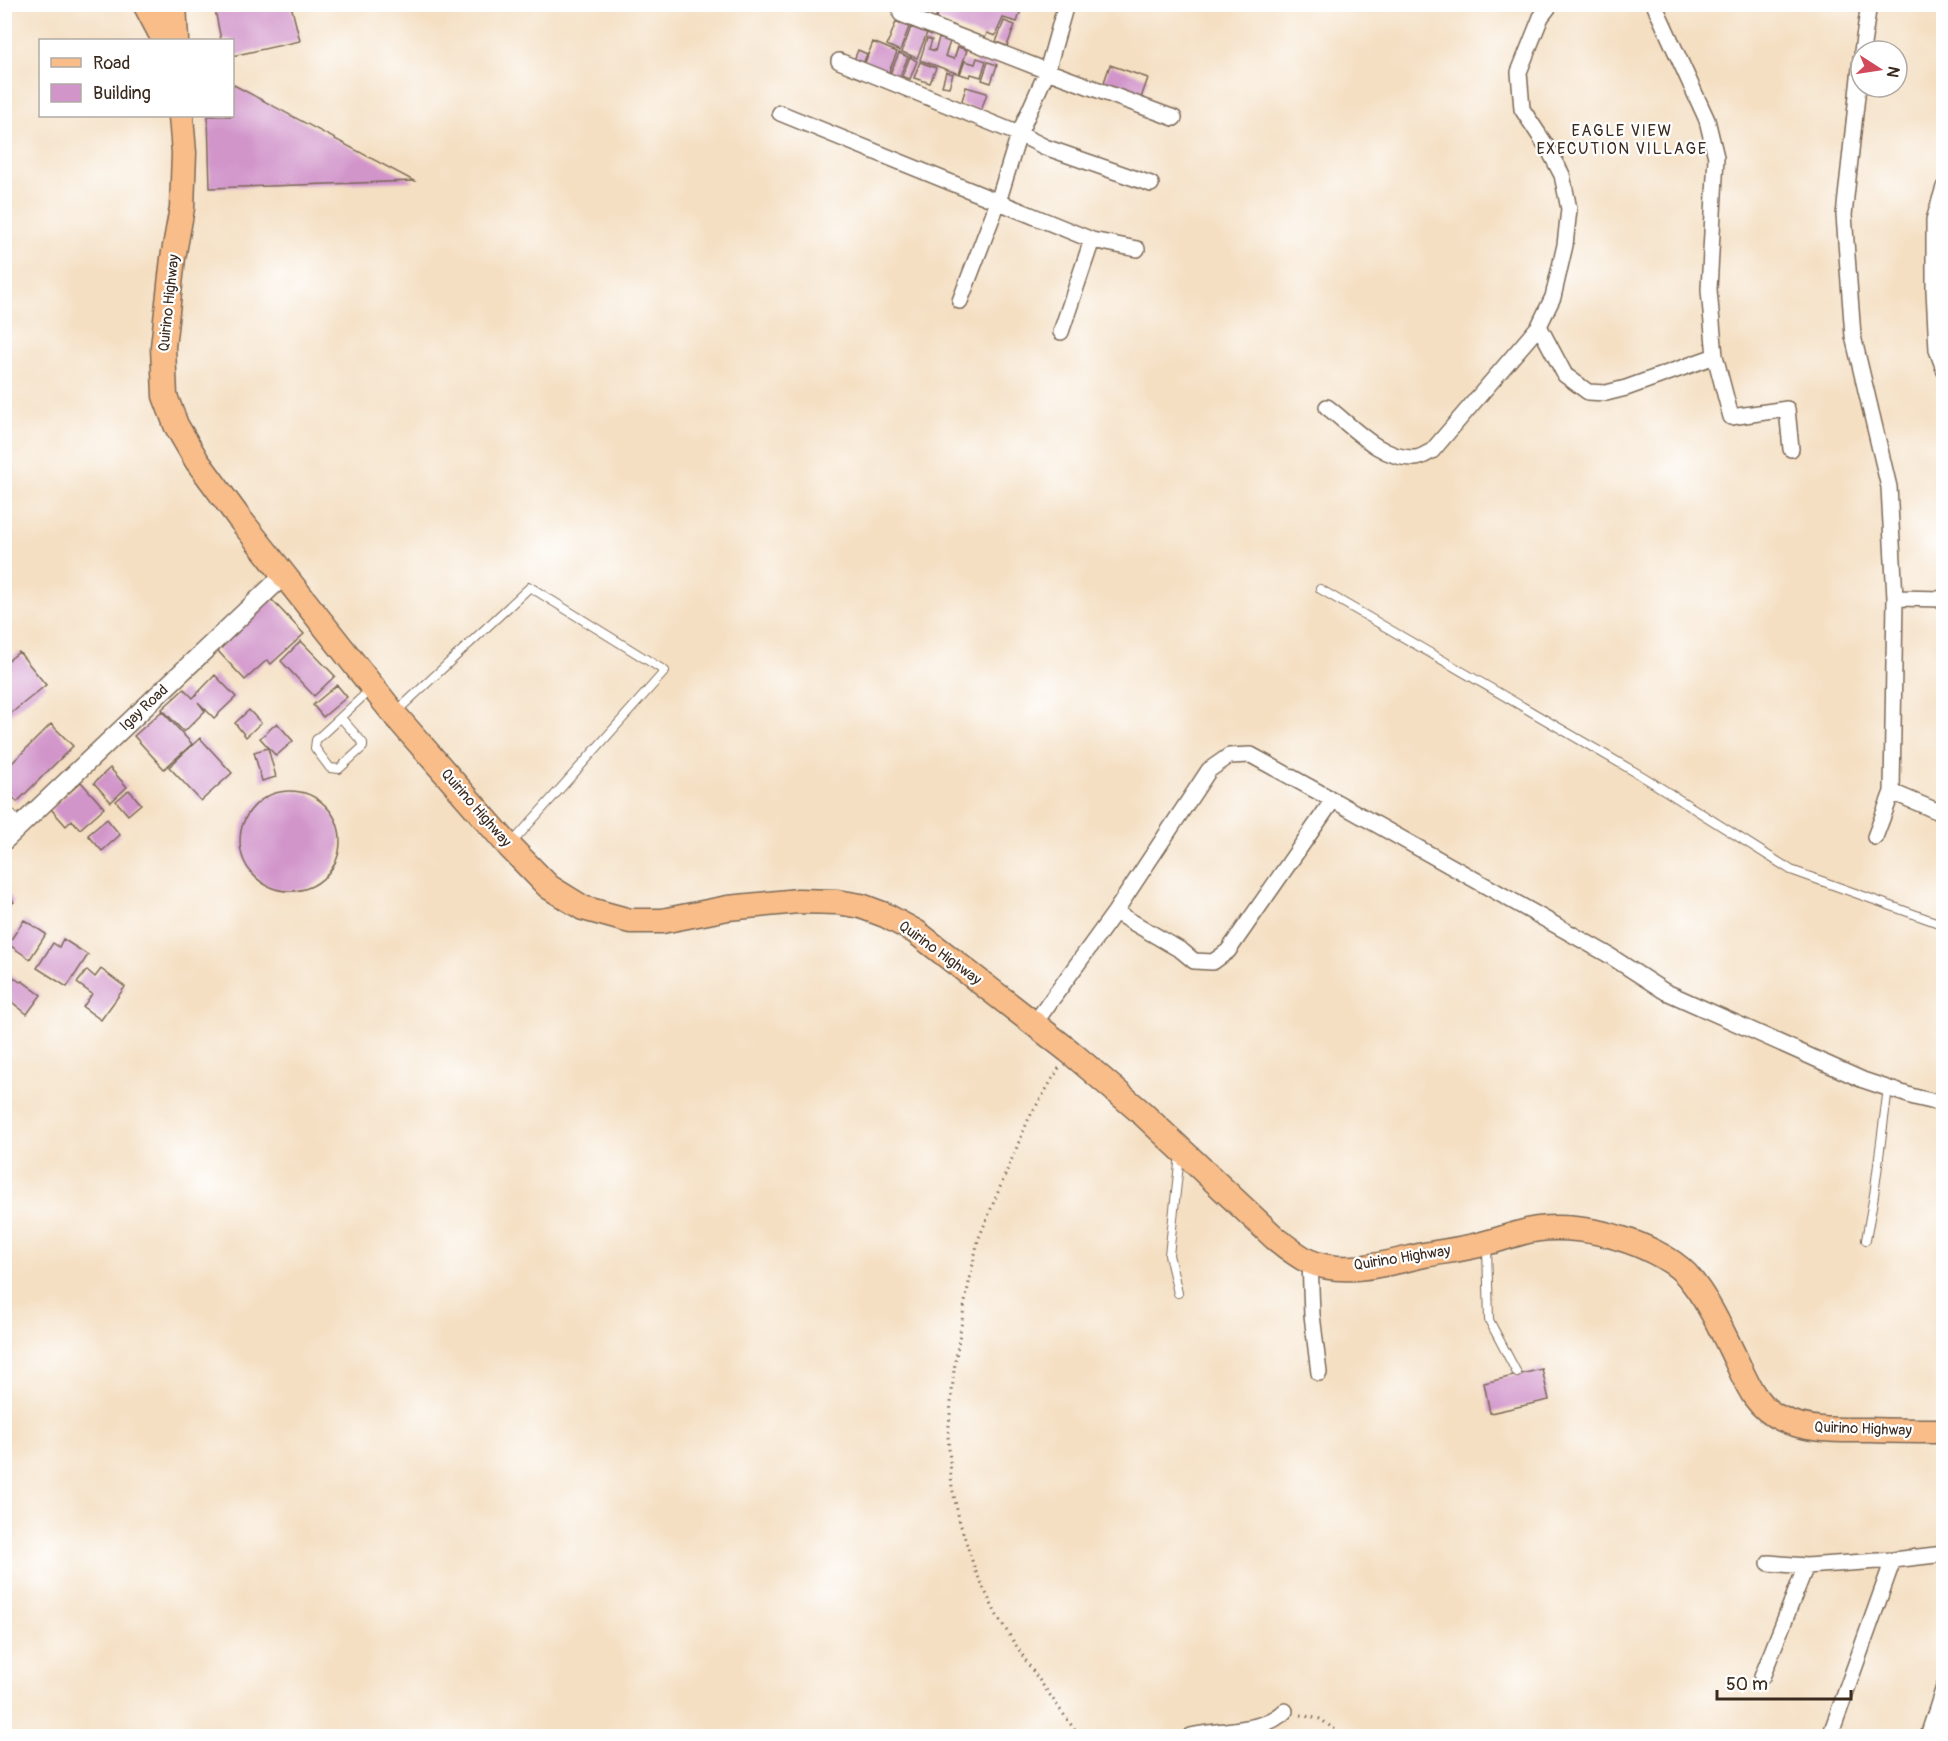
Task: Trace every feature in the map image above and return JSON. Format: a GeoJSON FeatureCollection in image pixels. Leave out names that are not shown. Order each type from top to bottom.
{"type":"FeatureCollection","features":[{"type":"Feature","properties":{"kind":"main road"},"geometry":{"type":"LineString","coordinates":[[145,4],[163,39]]}},
{"type":"Feature","properties":{"kind":"main road"},"geometry":{"type":"LineString","coordinates":[[174,4],[176,39]]}},
{"type":"Feature","properties":{"kind":"main road","name":"Quirino Highway"},"geometry":{"type":"LineString","coordinates":[[181,117],[184,153],[182,208],[173,258],[163,347],[165,396],[176,425],[197,461],[239,518],[373,688],[509,846],[549,887],[583,908],[630,921],[662,921],[728,908],[789,901],[837,902],[861,906],[885,915],[916,932],[1069,1051],[1142,1113],[1275,1238],[1291,1251],[1310,1261],[1333,1267],[1359,1268],[1487,1243],[1539,1229],[1561,1228],[1618,1237],[1649,1248],[1685,1273],[1702,1295],[1753,1396],[1766,1410],[1804,1427],[1843,1430],[1944,1431]]}},
{"type":"Feature","properties":{"kind":"street"},"geometry":{"type":"LineString","coordinates":[[960,301],[998,202],[1019,134],[1047,71],[1066,4]]}},
{"type":"Feature","properties":{"kind":"street"},"geometry":{"type":"LineString","coordinates":[[1327,407],[1379,448],[1398,456],[1417,458],[1432,451],[1539,326],[1553,297],[1569,209],[1562,175],[1549,150],[1522,109],[1520,72],[1541,17],[1551,4]]}},
{"type":"Feature","properties":{"kind":"street"},"geometry":{"type":"LineString","coordinates":[[1654,4],[1707,120],[1716,157],[1709,290],[1715,356],[1731,417],[1787,409],[1791,449]]}},
{"type":"Feature","properties":{"kind":"street"},"geometry":{"type":"LineString","coordinates":[[1864,39],[1869,4]]}},
{"type":"Feature","properties":{"kind":"street"},"geometry":{"type":"LineString","coordinates":[[901,14],[1174,118]]}},
{"type":"Feature","properties":{"kind":"street"},"geometry":{"type":"LineString","coordinates":[[838,61],[1019,134],[1045,147],[1151,184]]}},
{"type":"Feature","properties":{"kind":"street"},"geometry":{"type":"LineString","coordinates":[[1857,99],[1844,215],[1853,336],[1889,487],[1895,598],[1892,792],[1875,837]]}},
{"type":"Feature","properties":{"kind":"street"},"geometry":{"type":"LineString","coordinates":[[780,113],[1092,240],[1137,249]]}},
{"type":"Feature","properties":{"kind":"street"},"geometry":{"type":"LineString","coordinates":[[1944,187],[1934,220],[1934,290],[1944,369]]}},
{"type":"Feature","properties":{"kind":"street"},"geometry":{"type":"LineString","coordinates":[[1060,332],[1092,240]]}},
{"type":"Feature","properties":{"kind":"street"},"geometry":{"type":"LineString","coordinates":[[1539,326],[1565,375],[1588,392],[1606,393],[1626,388],[1715,356]]}},
{"type":"Feature","properties":{"kind":"street","name":"Igay Road"},"geometry":{"type":"LineString","coordinates":[[4,841],[284,575]]}},
{"type":"Feature","properties":{"kind":"street"},"geometry":{"type":"LineString","coordinates":[[1895,598],[1944,599]]}},
{"type":"Feature","properties":{"kind":"street"},"geometry":{"type":"LineString","coordinates":[[1034,1024],[1115,912],[1209,770],[1229,756],[1251,755],[1607,954],[1664,991],[1863,1080],[1944,1104]]}},
{"type":"Feature","properties":{"kind":"street"},"geometry":{"type":"LineString","coordinates":[[1892,792],[1944,814]]}},
{"type":"Feature","properties":{"kind":"street"},"geometry":{"type":"LineString","coordinates":[[1115,912],[1182,951],[1194,961],[1213,962],[1228,951],[1333,800]]}},
{"type":"Feature","properties":{"kind":"street"},"geometry":{"type":"LineString","coordinates":[[1310,1261],[1312,1315],[1319,1373]]}},
{"type":"Feature","properties":{"kind":"street"},"geometry":{"type":"LineString","coordinates":[[1769,1563],[1806,1566],[1944,1554]]}},
{"type":"Feature","properties":{"kind":"street"},"geometry":{"type":"LineString","coordinates":[[1830,1737],[1893,1560]]}},
{"type":"Feature","properties":{"kind":"street"},"geometry":{"type":"LineString","coordinates":[[1762,1677],[1806,1566]]}},
{"type":"Feature","properties":{"kind":"street"},"geometry":{"type":"LineString","coordinates":[[1928,1737],[1944,1687]]}},
{"type":"Feature","properties":{"kind":"street"},"geometry":{"type":"LineString","coordinates":[[1191,1737],[1203,1733],[1259,1725],[1276,1719],[1285,1711]]}},
{"type":"Feature","properties":{"kind":"lane"},"geometry":{"type":"LineString","coordinates":[[394,714],[530,587],[665,671],[509,846]]}},
{"type":"Feature","properties":{"kind":"lane"},"geometry":{"type":"LineString","coordinates":[[1320,589],[1642,776],[1791,870],[1944,925]]}},
{"type":"Feature","properties":{"kind":"lane"},"geometry":{"type":"LineString","coordinates":[[341,718],[363,743],[363,747],[339,769],[330,768],[315,748],[316,740],[373,688]]}},
{"type":"Feature","properties":{"kind":"lane"},"geometry":{"type":"LineString","coordinates":[[4,805],[21,826]]}},
{"type":"Feature","properties":{"kind":"lane"},"geometry":{"type":"LineString","coordinates":[[1866,1240],[1888,1088]]}},
{"type":"Feature","properties":{"kind":"lane"},"geometry":{"type":"LineString","coordinates":[[1178,1293],[1169,1255],[1181,1150]]}},
{"type":"Feature","properties":{"kind":"lane"},"geometry":{"type":"LineString","coordinates":[[1487,1243],[1489,1320],[1517,1373]]}},
{"type":"Feature","properties":{"kind":"path"},"geometry":{"type":"LineString","coordinates":[[1069,1051],[1029,1118],[978,1240],[954,1370],[948,1436],[952,1487],[975,1570],[996,1614],[1079,1737]]}},
{"type":"Feature","properties":{"kind":"path"},"geometry":{"type":"LineString","coordinates":[[1285,1711],[1320,1719],[1344,1737]]}},
{"type":"Feature","properties":{"kind":"building"},"geometry":{"type":"Polygon","coordinates":[[[920,4],[941,4],[935,19],[927,16],[928,12],[918,9],[920,4]]]}},
{"type":"Feature","properties":{"kind":"building"},"geometry":{"type":"Polygon","coordinates":[[[941,4],[987,4],[986,12],[989,4],[1023,4],[1017,22],[1003,18],[995,36],[987,33],[985,38],[936,19],[941,4]]]}},
{"type":"Feature","properties":{"kind":"building"},"geometry":{"type":"Polygon","coordinates":[[[214,5],[291,5],[300,41],[234,56],[234,39],[221,39],[214,5]]]}},
{"type":"Feature","properties":{"kind":"building"},"geometry":{"type":"Polygon","coordinates":[[[1004,21],[1015,25],[1007,46],[996,42],[1004,21]]]}},
{"type":"Feature","properties":{"kind":"building"},"geometry":{"type":"Polygon","coordinates":[[[896,22],[909,27],[900,51],[887,45],[896,22]]]}},
{"type":"Feature","properties":{"kind":"building"},"geometry":{"type":"Polygon","coordinates":[[[911,27],[927,33],[917,58],[902,52],[911,27]]]}},
{"type":"Feature","properties":{"kind":"building"},"geometry":{"type":"Polygon","coordinates":[[[927,38],[932,40],[929,49],[935,51],[939,38],[950,42],[945,56],[954,59],[958,47],[967,50],[959,74],[920,60],[927,38]]]}},
{"type":"Feature","properties":{"kind":"building"},"geometry":{"type":"Polygon","coordinates":[[[873,42],[897,52],[888,74],[864,65],[873,42]]]}},
{"type":"Feature","properties":{"kind":"building"},"geometry":{"type":"Polygon","coordinates":[[[858,50],[867,54],[863,64],[854,60],[858,50]]]}},
{"type":"Feature","properties":{"kind":"building"},"geometry":{"type":"Polygon","coordinates":[[[899,53],[908,57],[898,80],[889,76],[899,53]]]}},
{"type":"Feature","properties":{"kind":"building"},"geometry":{"type":"Polygon","coordinates":[[[910,57],[917,61],[910,79],[902,76],[910,57]]]}},
{"type":"Feature","properties":{"kind":"building"},"geometry":{"type":"Polygon","coordinates":[[[977,58],[986,61],[981,77],[960,74],[965,61],[975,64],[977,58]]]}},
{"type":"Feature","properties":{"kind":"building"},"geometry":{"type":"Polygon","coordinates":[[[920,62],[936,68],[930,83],[914,78],[920,62]]]}},
{"type":"Feature","properties":{"kind":"building"},"geometry":{"type":"Polygon","coordinates":[[[988,62],[997,65],[991,83],[982,80],[988,62]]]}},
{"type":"Feature","properties":{"kind":"building"},"geometry":{"type":"Polygon","coordinates":[[[1110,65],[1148,78],[1141,98],[1103,85],[1110,65]]]}},
{"type":"Feature","properties":{"kind":"building"},"geometry":{"type":"Polygon","coordinates":[[[946,72],[953,74],[949,87],[942,86],[946,72]]]}},
{"type":"Feature","properties":{"kind":"building"},"geometry":{"type":"Polygon","coordinates":[[[234,85],[414,181],[210,188],[208,117],[234,117],[234,85]]]}},
{"type":"Feature","properties":{"kind":"building"},"geometry":{"type":"Polygon","coordinates":[[[966,87],[987,93],[981,111],[961,104],[966,87]]]}},
{"type":"Feature","properties":{"kind":"building"},"geometry":{"type":"Polygon","coordinates":[[[271,599],[304,634],[271,664],[267,660],[245,680],[217,650],[271,599]]]}},
{"type":"Feature","properties":{"kind":"building"},"geometry":{"type":"Polygon","coordinates":[[[301,641],[335,676],[314,696],[281,661],[301,641]]]}},
{"type":"Feature","properties":{"kind":"building"},"geometry":{"type":"Polygon","coordinates":[[[19,652],[46,685],[4,719],[4,664],[19,652]]]}},
{"type":"Feature","properties":{"kind":"building"},"geometry":{"type":"Polygon","coordinates":[[[215,675],[236,697],[214,718],[198,702],[205,711],[184,732],[162,709],[184,689],[193,698],[215,675]]]}},
{"type":"Feature","properties":{"kind":"building"},"geometry":{"type":"Polygon","coordinates":[[[337,685],[347,697],[323,717],[313,705],[337,685]]]}},
{"type":"Feature","properties":{"kind":"building"},"geometry":{"type":"Polygon","coordinates":[[[249,710],[261,723],[246,737],[235,723],[249,710]]]}},
{"type":"Feature","properties":{"kind":"building"},"geometry":{"type":"Polygon","coordinates":[[[162,711],[192,744],[164,769],[134,736],[162,711]]]}},
{"type":"Feature","properties":{"kind":"building"},"geometry":{"type":"Polygon","coordinates":[[[277,723],[293,741],[276,756],[260,738],[277,723]]]}},
{"type":"Feature","properties":{"kind":"building"},"geometry":{"type":"Polygon","coordinates":[[[51,724],[73,746],[17,802],[5,789],[5,770],[51,724]]]}},
{"type":"Feature","properties":{"kind":"building"},"geometry":{"type":"Polygon","coordinates":[[[200,738],[232,773],[201,801],[169,767],[200,738]]]}},
{"type":"Feature","properties":{"kind":"building"},"geometry":{"type":"Polygon","coordinates":[[[268,748],[276,777],[262,781],[254,752],[268,748]]]}},
{"type":"Feature","properties":{"kind":"building"},"geometry":{"type":"Polygon","coordinates":[[[110,768],[127,787],[111,802],[94,783],[110,768]]]}},
{"type":"Feature","properties":{"kind":"building"},"geometry":{"type":"Polygon","coordinates":[[[81,782],[104,808],[80,829],[72,820],[66,826],[51,809],[81,782]]]}},
{"type":"Feature","properties":{"kind":"building"},"geometry":{"type":"Polygon","coordinates":[[[129,790],[141,804],[128,815],[116,801],[129,790]]]}},
{"type":"Feature","properties":{"kind":"building"},"geometry":{"type":"Polygon","coordinates":[[[290,791],[309,794],[326,805],[337,822],[340,841],[337,860],[326,877],[309,888],[290,891],[271,888],[254,877],[243,860],[240,841],[243,822],[254,805],[271,794],[290,791]]]}},
{"type":"Feature","properties":{"kind":"building"},"geometry":{"type":"Polygon","coordinates":[[[107,819],[120,835],[102,851],[88,835],[107,819]]]}},
{"type":"Feature","properties":{"kind":"building"},"geometry":{"type":"Polygon","coordinates":[[[4,888],[14,902],[4,909],[4,888]]]}},
{"type":"Feature","properties":{"kind":"building"},"geometry":{"type":"Polygon","coordinates":[[[24,920],[46,934],[30,959],[8,944],[24,920]]]}},
{"type":"Feature","properties":{"kind":"building"},"geometry":{"type":"Polygon","coordinates":[[[63,939],[88,955],[67,987],[37,968],[53,943],[59,947],[63,939]]]}},
{"type":"Feature","properties":{"kind":"building"},"geometry":{"type":"Polygon","coordinates":[[[101,969],[125,987],[101,1020],[83,1007],[92,994],[77,983],[87,970],[95,977],[101,969]]]}},
{"type":"Feature","properties":{"kind":"building"},"geometry":{"type":"Polygon","coordinates":[[[4,971],[41,995],[27,1014],[8,999],[11,995],[4,991],[4,971]]]}},
{"type":"Feature","properties":{"kind":"building"},"geometry":{"type":"Polygon","coordinates":[[[1542,1369],[1549,1400],[1490,1413],[1484,1383],[1542,1369]]]}},
{"type":"Feature","properties":{"kind":"district","name":"EAGLE VIEW EXECUTION VILLAGE"},"geometry":{"type":"Point","coordinates":[1622,140]}}]}
